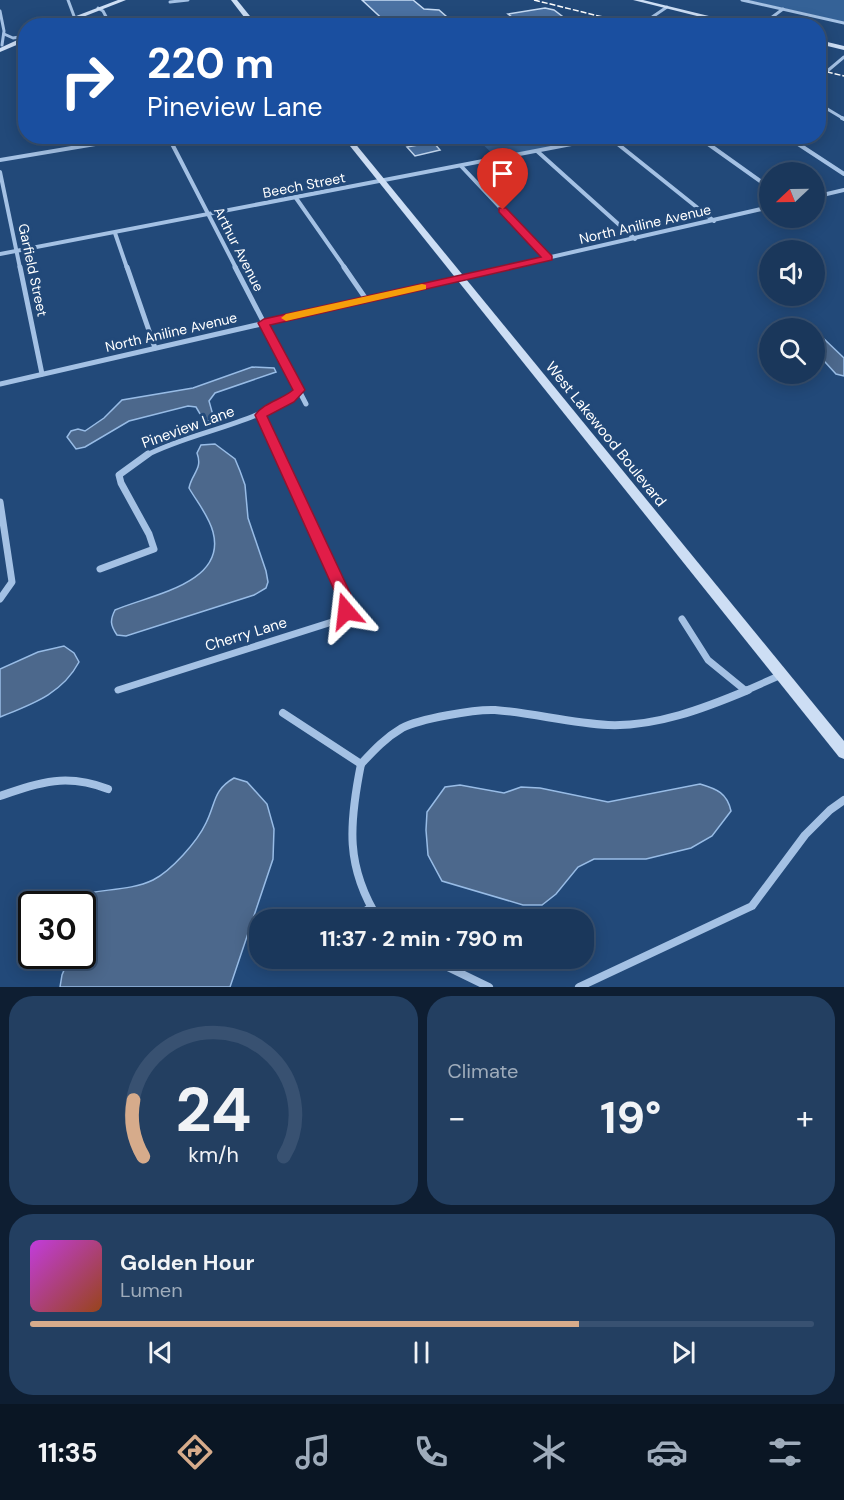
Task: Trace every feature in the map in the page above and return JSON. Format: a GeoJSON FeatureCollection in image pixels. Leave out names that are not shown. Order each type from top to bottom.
{"type":"FeatureCollection","features":[{"type":"Feature","properties":{"kind":"street"},"geometry":{"type":"LineString","coordinates":[[68,0],[74,16]]}},
{"type":"Feature","properties":{"kind":"street"},"geometry":{"type":"LineString","coordinates":[[70,18],[123,0]]}},
{"type":"Feature","properties":{"kind":"street"},"geometry":{"type":"LineString","coordinates":[[170,2],[188,0]]}},
{"type":"Feature","properties":{"kind":"street"},"geometry":{"type":"LineString","coordinates":[[234,0],[249,18]]}},
{"type":"Feature","properties":{"kind":"street"},"geometry":{"type":"LineString","coordinates":[[636,0],[713,18]]}},
{"type":"Feature","properties":{"kind":"street"},"geometry":{"type":"LineString","coordinates":[[742,0],[822,18]]}},
{"type":"Feature","properties":{"kind":"street"},"geometry":{"type":"LineString","coordinates":[[651,18],[667,7]]}},
{"type":"Feature","properties":{"kind":"street"},"geometry":{"type":"LineString","coordinates":[[98,8],[107,18]]}},
{"type":"Feature","properties":{"kind":"street"},"geometry":{"type":"LineString","coordinates":[[771,18],[783,9]]}},
{"type":"Feature","properties":{"kind":"street"},"geometry":{"type":"LineString","coordinates":[[0,11],[4,34],[1,47]]}},
{"type":"Feature","properties":{"kind":"street"},"geometry":{"type":"LineString","coordinates":[[826,19],[844,23]]}},
{"type":"Feature","properties":{"kind":"street"},"geometry":{"type":"LineString","coordinates":[[4,34],[18,38]]}},
{"type":"Feature","properties":{"kind":"street"},"geometry":{"type":"LineString","coordinates":[[1,47],[18,41]]}},
{"type":"Feature","properties":{"kind":"street"},"geometry":{"type":"LineString","coordinates":[[826,44],[844,48]]}},
{"type":"Feature","properties":{"kind":"street"},"geometry":{"type":"LineString","coordinates":[[826,72],[844,57]]}},
{"type":"Feature","properties":{"kind":"street"},"geometry":{"type":"LineString","coordinates":[[826,108],[844,119]]}},
{"type":"Feature","properties":{"kind":"street"},"geometry":{"type":"LineString","coordinates":[[0,160],[95,144]]}},
{"type":"Feature","properties":{"kind":"street","name":"Arthur Avenue"},"geometry":{"type":"LineString","coordinates":[[172,144],[306,404]]}},
{"type":"Feature","properties":{"kind":"street","name":"West Lakewood Boulevard"},"geometry":{"type":"LineString","coordinates":[[351,144],[844,752]]}},
{"type":"Feature","properties":{"kind":"street","name":"Beech Street"},"geometry":{"type":"LineString","coordinates":[[0,254],[574,144]]}},
{"type":"Feature","properties":{"kind":"street"},"geometry":{"type":"LineString","coordinates":[[619,144],[714,221]]}},
{"type":"Feature","properties":{"kind":"street"},"geometry":{"type":"LineString","coordinates":[[709,144],[759,180]]}},
{"type":"Feature","properties":{"kind":"street"},"geometry":{"type":"LineString","coordinates":[[798,144],[844,174]]}},
{"type":"Feature","properties":{"kind":"street"},"geometry":{"type":"LineString","coordinates":[[537,151],[635,239]]}},
{"type":"Feature","properties":{"kind":"street"},"geometry":{"type":"LineString","coordinates":[[461,166],[548,258]]}},
{"type":"Feature","properties":{"kind":"street","name":"Garfield Street"},"geometry":{"type":"LineString","coordinates":[[0,172],[42,374]]}},
{"type":"Feature","properties":{"kind":"street"},"geometry":{"type":"LineString","coordinates":[[825,194],[844,190]]}},
{"type":"Feature","properties":{"kind":"street"},"geometry":{"type":"LineString","coordinates":[[296,198],[366,299]]}},
{"type":"Feature","properties":{"kind":"street","name":"North Aniline Avenue"},"geometry":{"type":"LineString","coordinates":[[0,384],[759,210]]}},
{"type":"Feature","properties":{"kind":"street"},"geometry":{"type":"LineString","coordinates":[[115,233],[156,348]]}},
{"type":"Feature","properties":{"kind":"street","name":"Pineview Lane"},"geometry":{"type":"LineString","coordinates":[[100,569],[154,549],[149,534],[121,483],[119,475],[140,458],[261,415],[268,409],[289,400],[299,390]]}},
{"type":"Feature","properties":{"kind":"street","name":"Cherry Lane"},"geometry":{"type":"LineString","coordinates":[[118,690],[332,622],[341,618],[346,611],[346,601],[261,415]]}},
{"type":"Feature","properties":{"kind":"street"},"geometry":{"type":"LineString","coordinates":[[0,502],[12,582],[0,599]]}},
{"type":"Feature","properties":{"kind":"street"},"geometry":{"type":"LineString","coordinates":[[682,619],[708,660],[746,691]]}},
{"type":"Feature","properties":{"kind":"street"},"geometry":{"type":"LineString","coordinates":[[368,909],[371,907],[361,888],[354,844],[354,806],[361,764],[380,743],[404,728],[450,715],[493,710],[608,725],[638,724],[677,716],[746,691],[782,675]]}},
{"type":"Feature","properties":{"kind":"street"},"geometry":{"type":"LineString","coordinates":[[283,713],[361,764]]}},
{"type":"Feature","properties":{"kind":"street"},"geometry":{"type":"LineString","coordinates":[[0,796],[38,783],[65,778],[92,783],[108,789]]}},
{"type":"Feature","properties":{"kind":"street"},"geometry":{"type":"LineString","coordinates":[[579,987],[752,906],[770,886],[815,822],[828,809],[844,800]]}},
{"type":"Feature","properties":{"kind":"street"},"geometry":{"type":"LineString","coordinates":[[452,969],[489,987]]}},
{"type":"Feature","properties":{"kind":"shaded area"},"geometry":{"type":"Polygon","coordinates":[[[748,0],[844,0],[844,22],[748,0]]]}},
{"type":"Feature","properties":{"kind":"shaded area"},"geometry":{"type":"Polygon","coordinates":[[[482,144],[567,144],[497,158],[482,144]]]}},
{"type":"Feature","properties":{"kind":"shaded area"},"geometry":{"type":"Polygon","coordinates":[[[825,340],[844,358],[844,376],[836,374],[825,362],[825,340]]]}},
{"type":"Feature","properties":{"kind":"shaded area"},"geometry":{"type":"Polygon","coordinates":[[[252,367],[274,368],[276,372],[215,393],[209,401],[214,419],[208,421],[203,419],[196,407],[188,406],[129,421],[85,447],[76,449],[67,437],[71,431],[78,429],[85,431],[104,418],[122,400],[193,388],[252,367]]]}},
{"type":"Feature","properties":{"kind":"shaded area"},"geometry":{"type":"Polygon","coordinates":[[[215,444],[235,459],[245,485],[248,518],[266,571],[268,582],[266,588],[254,595],[126,636],[117,635],[112,622],[115,610],[182,585],[197,576],[208,564],[214,550],[213,532],[206,515],[189,488],[198,467],[197,453],[201,445],[215,444]]]}},
{"type":"Feature","properties":{"kind":"shaded area"},"geometry":{"type":"Polygon","coordinates":[[[64,646],[74,653],[79,662],[64,682],[45,697],[0,717],[0,669],[38,652],[64,646]]]}},
{"type":"Feature","properties":{"kind":"shaded area"},"geometry":{"type":"Polygon","coordinates":[[[234,778],[247,782],[267,804],[274,829],[273,859],[256,909],[249,909],[249,930],[230,987],[60,987],[65,969],[96,969],[96,891],[143,884],[160,876],[183,855],[196,839],[206,823],[219,792],[234,778]]]}},
{"type":"Feature","properties":{"kind":"shaded area"},"geometry":{"type":"Polygon","coordinates":[[[700,784],[724,796],[731,811],[712,836],[691,848],[646,859],[594,859],[578,867],[556,894],[542,905],[523,905],[442,881],[428,855],[427,812],[445,787],[460,785],[504,793],[521,787],[540,788],[608,802],[700,784]]]}},
{"type":"Feature","properties":{"kind":"building"},"geometry":{"type":"Polygon","coordinates":[[[362,0],[413,0],[424,9],[439,10],[447,17],[440,18],[381,18],[362,0]]]}},
{"type":"Feature","properties":{"kind":"building"},"geometry":{"type":"Polygon","coordinates":[[[545,8],[554,10],[564,18],[513,18],[508,14],[545,8]]]}},
{"type":"Feature","properties":{"kind":"building"},"geometry":{"type":"Polygon","coordinates":[[[435,144],[440,150],[415,156],[407,147],[435,144]]]}},
{"type":"Feature","properties":{"kind":"railway"},"geometry":{"type":"LineString","coordinates":[[534,0],[607,18]]}},
{"type":"Feature","properties":{"kind":"railway"},"geometry":{"type":"LineString","coordinates":[[826,72],[844,76]]}},
{"type":"Feature","properties":{"kind":"slow traffic"},"geometry":{"type":"LineString","coordinates":[[286,318],[422,287]]}},
{"type":"Feature","properties":{"kind":"route"},"geometry":{"type":"LineString","coordinates":[[346,611],[346,601],[261,415],[268,409],[289,400],[299,390],[264,323],[548,258],[503,210]]}}]}
